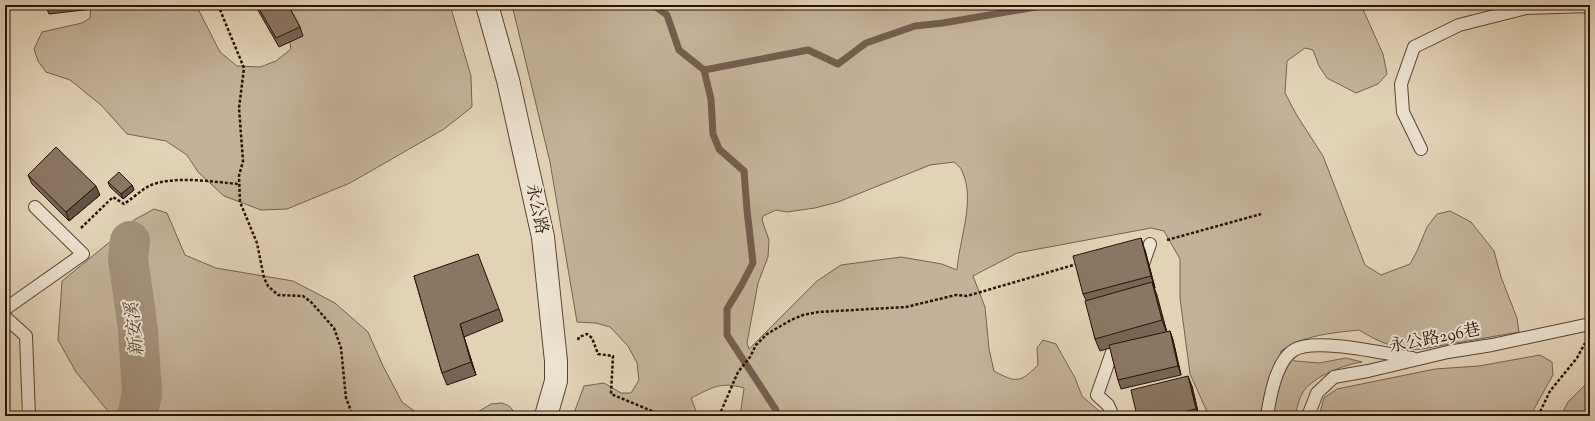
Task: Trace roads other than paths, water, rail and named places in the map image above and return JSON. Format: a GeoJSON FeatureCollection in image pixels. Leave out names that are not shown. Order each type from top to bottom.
{"type":"FeatureCollection","features":[{"type":"Feature","properties":{"kind":"street","name":"永公路"},"geometry":{"type":"LineString","coordinates":[[487,5],[508,80],[543,237],[556,361],[556,381],[546,416]]}},
{"type":"Feature","properties":{"kind":"lane"},"geometry":{"type":"LineString","coordinates":[[1421,149],[1402,112],[1401,84],[1414,47],[1459,26],[1526,8],[1589,7]]}},
{"type":"Feature","properties":{"kind":"lane"},"geometry":{"type":"LineString","coordinates":[[5,308],[83,254],[34,207]]}},
{"type":"Feature","properties":{"kind":"lane"},"geometry":{"type":"LineString","coordinates":[[1137,282],[1150,244]]}},
{"type":"Feature","properties":{"kind":"lane"},"geometry":{"type":"LineString","coordinates":[[5,317],[26,336],[28,416]]}},
{"type":"Feature","properties":{"kind":"lane","name":"永公路296巷"},"geometry":{"type":"LineString","coordinates":[[1308,416],[1317,393],[1334,377],[1448,352],[1492,345],[1590,324]]}},
{"type":"Feature","properties":{"kind":"lane"},"geometry":{"type":"LineString","coordinates":[[1113,416],[1108,405],[1097,395],[1121,327]]}},
{"type":"Feature","properties":{"kind":"lane"},"geometry":{"type":"LineString","coordinates":[[1267,416],[1271,393],[1283,362],[1294,350],[1305,345],[1335,346],[1418,359]]}},
{"type":"Feature","properties":{"kind":"waterway"},"geometry":{"type":"LineString","coordinates":[[653,5],[667,15],[679,50],[704,70],[711,99],[713,134],[719,149],[744,171],[753,263],[727,309],[727,335],[776,410],[776,416]]}},
{"type":"Feature","properties":{"kind":"waterway"},"geometry":{"type":"LineString","coordinates":[[704,70],[808,50],[838,64],[866,43],[915,26],[943,23],[1047,5]]}},
{"type":"Feature","properties":{"kind":"waterway","name":"新安溪"},"geometry":{"type":"LineString","coordinates":[[130,241],[128,259],[138,329],[142,394],[137,416]]}}]}
